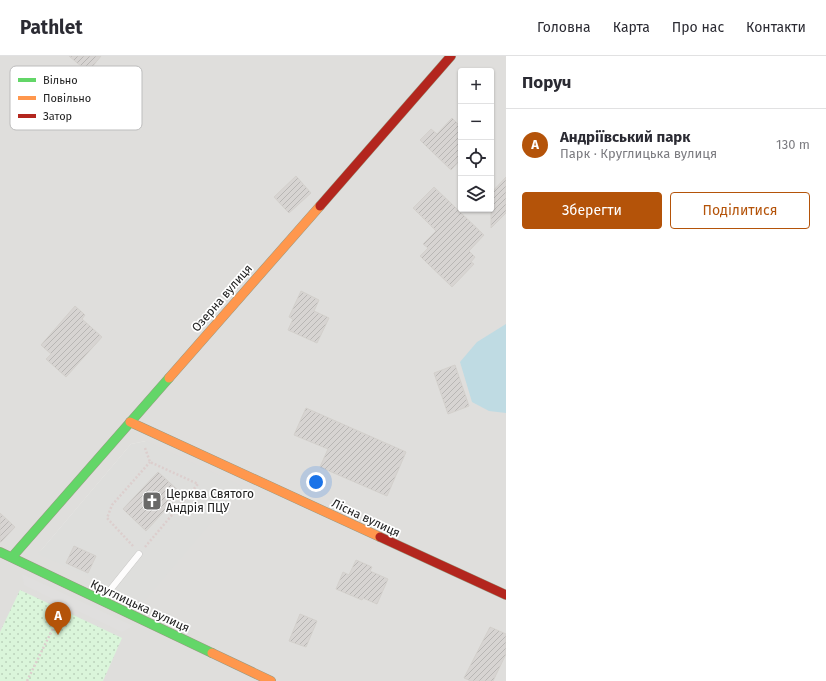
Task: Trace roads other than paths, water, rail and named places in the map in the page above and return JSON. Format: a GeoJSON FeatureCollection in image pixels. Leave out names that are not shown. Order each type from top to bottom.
{"type":"FeatureCollection","features":[{"type":"Feature","properties":{"kind":"street","name":"Озерна вулиця"},"geometry":{"type":"LineString","coordinates":[[12,557],[451,56]]}},
{"type":"Feature","properties":{"kind":"street","name":"Лісна вулиця"},"geometry":{"type":"LineString","coordinates":[[130,422],[506,595]]}},
{"type":"Feature","properties":{"kind":"street","name":"Круглицька вулиця"},"geometry":{"type":"LineString","coordinates":[[0,552],[271,681]]}},
{"type":"Feature","properties":{"kind":"lane"},"geometry":{"type":"LineString","coordinates":[[101,601],[139,554]]}},
{"type":"Feature","properties":{"kind":"water"},"geometry":{"type":"Polygon","coordinates":[[[506,324],[506,413],[489,411],[472,402],[460,362],[477,342],[506,324]]]}},
{"type":"Feature","properties":{"kind":"place","name":"Церква Святого Андрія ПЦУ"},"geometry":{"type":"Point","coordinates":[152,501]}},
{"type":"Feature","properties":{"kind":"place","name":"Андріївський парк"},"geometry":{"type":"Point","coordinates":[58,635]}}]}
